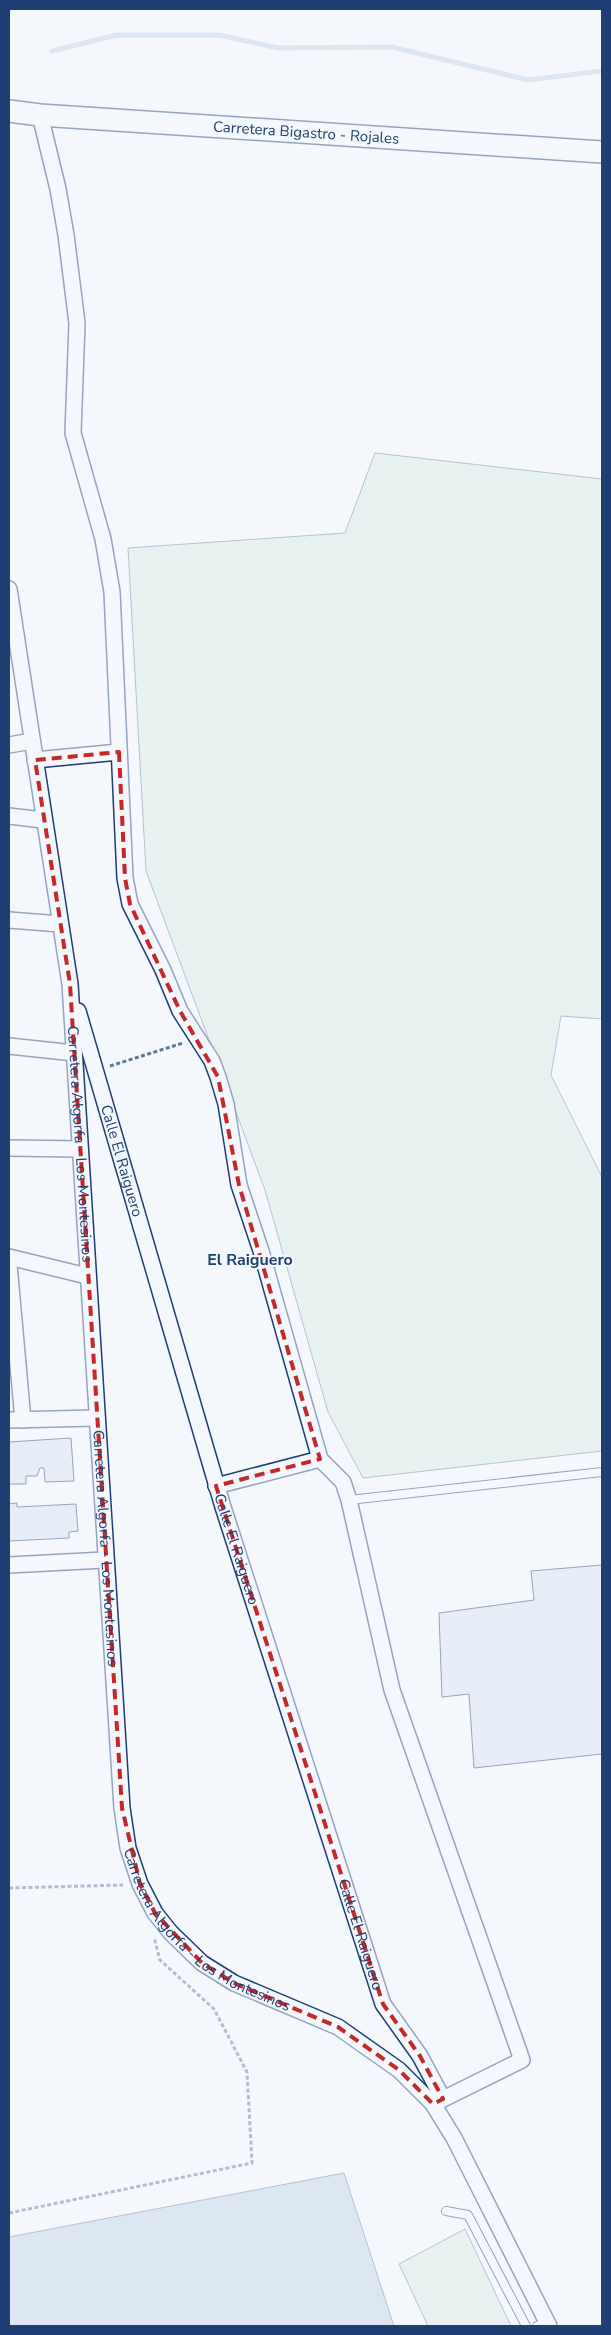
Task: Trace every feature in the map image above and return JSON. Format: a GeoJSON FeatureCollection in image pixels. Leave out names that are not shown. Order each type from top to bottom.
{"type":"FeatureCollection","features":[{"type":"Feature","properties":{"kind":"main road","name":"Carretera Bigastro - Rojales"},"geometry":{"type":"LineString","coordinates":[[9,111],[40,116],[602,152]]}},
{"type":"Feature","properties":{"kind":"street"},"geometry":{"type":"LineString","coordinates":[[40,116],[63,216],[78,323],[72,433],[103,539],[112,592],[125,878],[130,904],[163,970],[180,1011],[212,1061],[218,1077],[226,1104],[239,1185],[261,1252],[320,1459],[342,1482],[349,1500],[395,1698],[522,2060],[438,2101]]}},
{"type":"Feature","properties":{"kind":"street","name":"Carretera Algorfa - Los Montesinos"},"geometry":{"type":"LineString","coordinates":[[9,589],[43,820],[70,984],[104,1560],[122,1808],[128,1848],[140,1884],[155,1913],[202,1963],[234,1983],[338,2027],[438,2101],[544,2325]]}},
{"type":"Feature","properties":{"kind":"street"},"geometry":{"type":"LineString","coordinates":[[9,745],[32,741]]}},
{"type":"Feature","properties":{"kind":"street"},"geometry":{"type":"LineString","coordinates":[[35,760],[119,752]]}},
{"type":"Feature","properties":{"kind":"street"},"geometry":{"type":"LineString","coordinates":[[9,816],[43,820]]}},
{"type":"Feature","properties":{"kind":"street"},"geometry":{"type":"LineString","coordinates":[[9,920],[60,924]]}},
{"type":"Feature","properties":{"kind":"street","name":"Calle El Raiguero"},"geometry":{"type":"LineString","coordinates":[[70,984],[216,1486],[383,2004],[420,2056],[438,2101]]}},
{"type":"Feature","properties":{"kind":"street"},"geometry":{"type":"LineString","coordinates":[[9,1046],[74,1053]]}},
{"type":"Feature","properties":{"kind":"street"},"geometry":{"type":"LineString","coordinates":[[9,1148],[80,1149]]}},
{"type":"Feature","properties":{"kind":"street"},"geometry":{"type":"LineString","coordinates":[[9,1257],[87,1276]]}},
{"type":"Feature","properties":{"kind":"street"},"geometry":{"type":"LineString","coordinates":[[9,1265],[16,1420],[96,1418]]}},
{"type":"Feature","properties":{"kind":"street"},"geometry":{"type":"LineString","coordinates":[[216,1486],[320,1459]]}},
{"type":"Feature","properties":{"kind":"street"},"geometry":{"type":"LineString","coordinates":[[9,1565],[104,1560]]}},
{"type":"Feature","properties":{"kind":"lane"},"geometry":{"type":"LineString","coordinates":[[349,1500],[602,1472]]}},
{"type":"Feature","properties":{"kind":"lane"},"geometry":{"type":"LineString","coordinates":[[446,2211],[468,2215],[526,2326]]}},
{"type":"Feature","properties":{"kind":"path"},"geometry":{"type":"LineString","coordinates":[[95,1071],[197,1038]]}},
{"type":"Feature","properties":{"kind":"path"},"geometry":{"type":"LineString","coordinates":[[9,1888],[140,1884]]}},
{"type":"Feature","properties":{"kind":"path"},"geometry":{"type":"LineString","coordinates":[[9,2212],[252,2163],[247,2072],[214,2009],[160,1960],[151,1928]]}},
{"type":"Feature","properties":{"kind":"highlighted area"},"geometry":{"type":"Polygon","coordinates":[[[119,752],[125,878],[130,904],[180,1011],[218,1077],[239,1185],[320,1459],[216,1486],[383,2004],[420,2056],[443,2099],[433,2104],[399,2070],[338,2027],[234,1983],[202,1963],[155,1913],[140,1884],[122,1808],[70,984],[35,760],[119,752]]]}},
{"type":"Feature","properties":{"kind":"shaded area"},"geometry":{"type":"Polygon","coordinates":[[[375,453],[602,479],[602,1019],[561,1016],[551,1075],[602,1177],[602,1451],[363,1478],[328,1412],[265,1190],[146,871],[128,548],[345,533],[375,453]]]}},
{"type":"Feature","properties":{"kind":"shaded area"},"geometry":{"type":"Polygon","coordinates":[[[465,2229],[511,2326],[428,2326],[399,2264],[465,2229]]]}},
{"type":"Feature","properties":{"kind":"water"},"geometry":{"type":"Polygon","coordinates":[[[344,2173],[394,2326],[9,2326],[9,2237],[344,2173]]]}},
{"type":"Feature","properties":{"kind":"building"},"geometry":{"type":"Polygon","coordinates":[[[71,1438],[74,1481],[45,1482],[44,1468],[40,1468],[37,1476],[26,1476],[26,1484],[9,1484],[9,1442],[71,1438]]]}},
{"type":"Feature","properties":{"kind":"building"},"geometry":{"type":"Polygon","coordinates":[[[17,1503],[17,1507],[76,1504],[78,1531],[69,1532],[69,1538],[9,1541],[9,1504],[17,1503]]]}},
{"type":"Feature","properties":{"kind":"building"},"geometry":{"type":"Polygon","coordinates":[[[602,1565],[602,1754],[474,1768],[469,1694],[442,1697],[439,1613],[534,1600],[531,1571],[602,1565]]]}},
{"type":"Feature","properties":{"kind":"waterway"},"geometry":{"type":"LineString","coordinates":[[52,51],[117,35],[219,35],[278,48],[392,47],[528,80],[602,71]]}},
{"type":"Feature","properties":{"kind":"district","name":"El Raiguero"},"geometry":{"type":"Point","coordinates":[250,1259]}}]}
